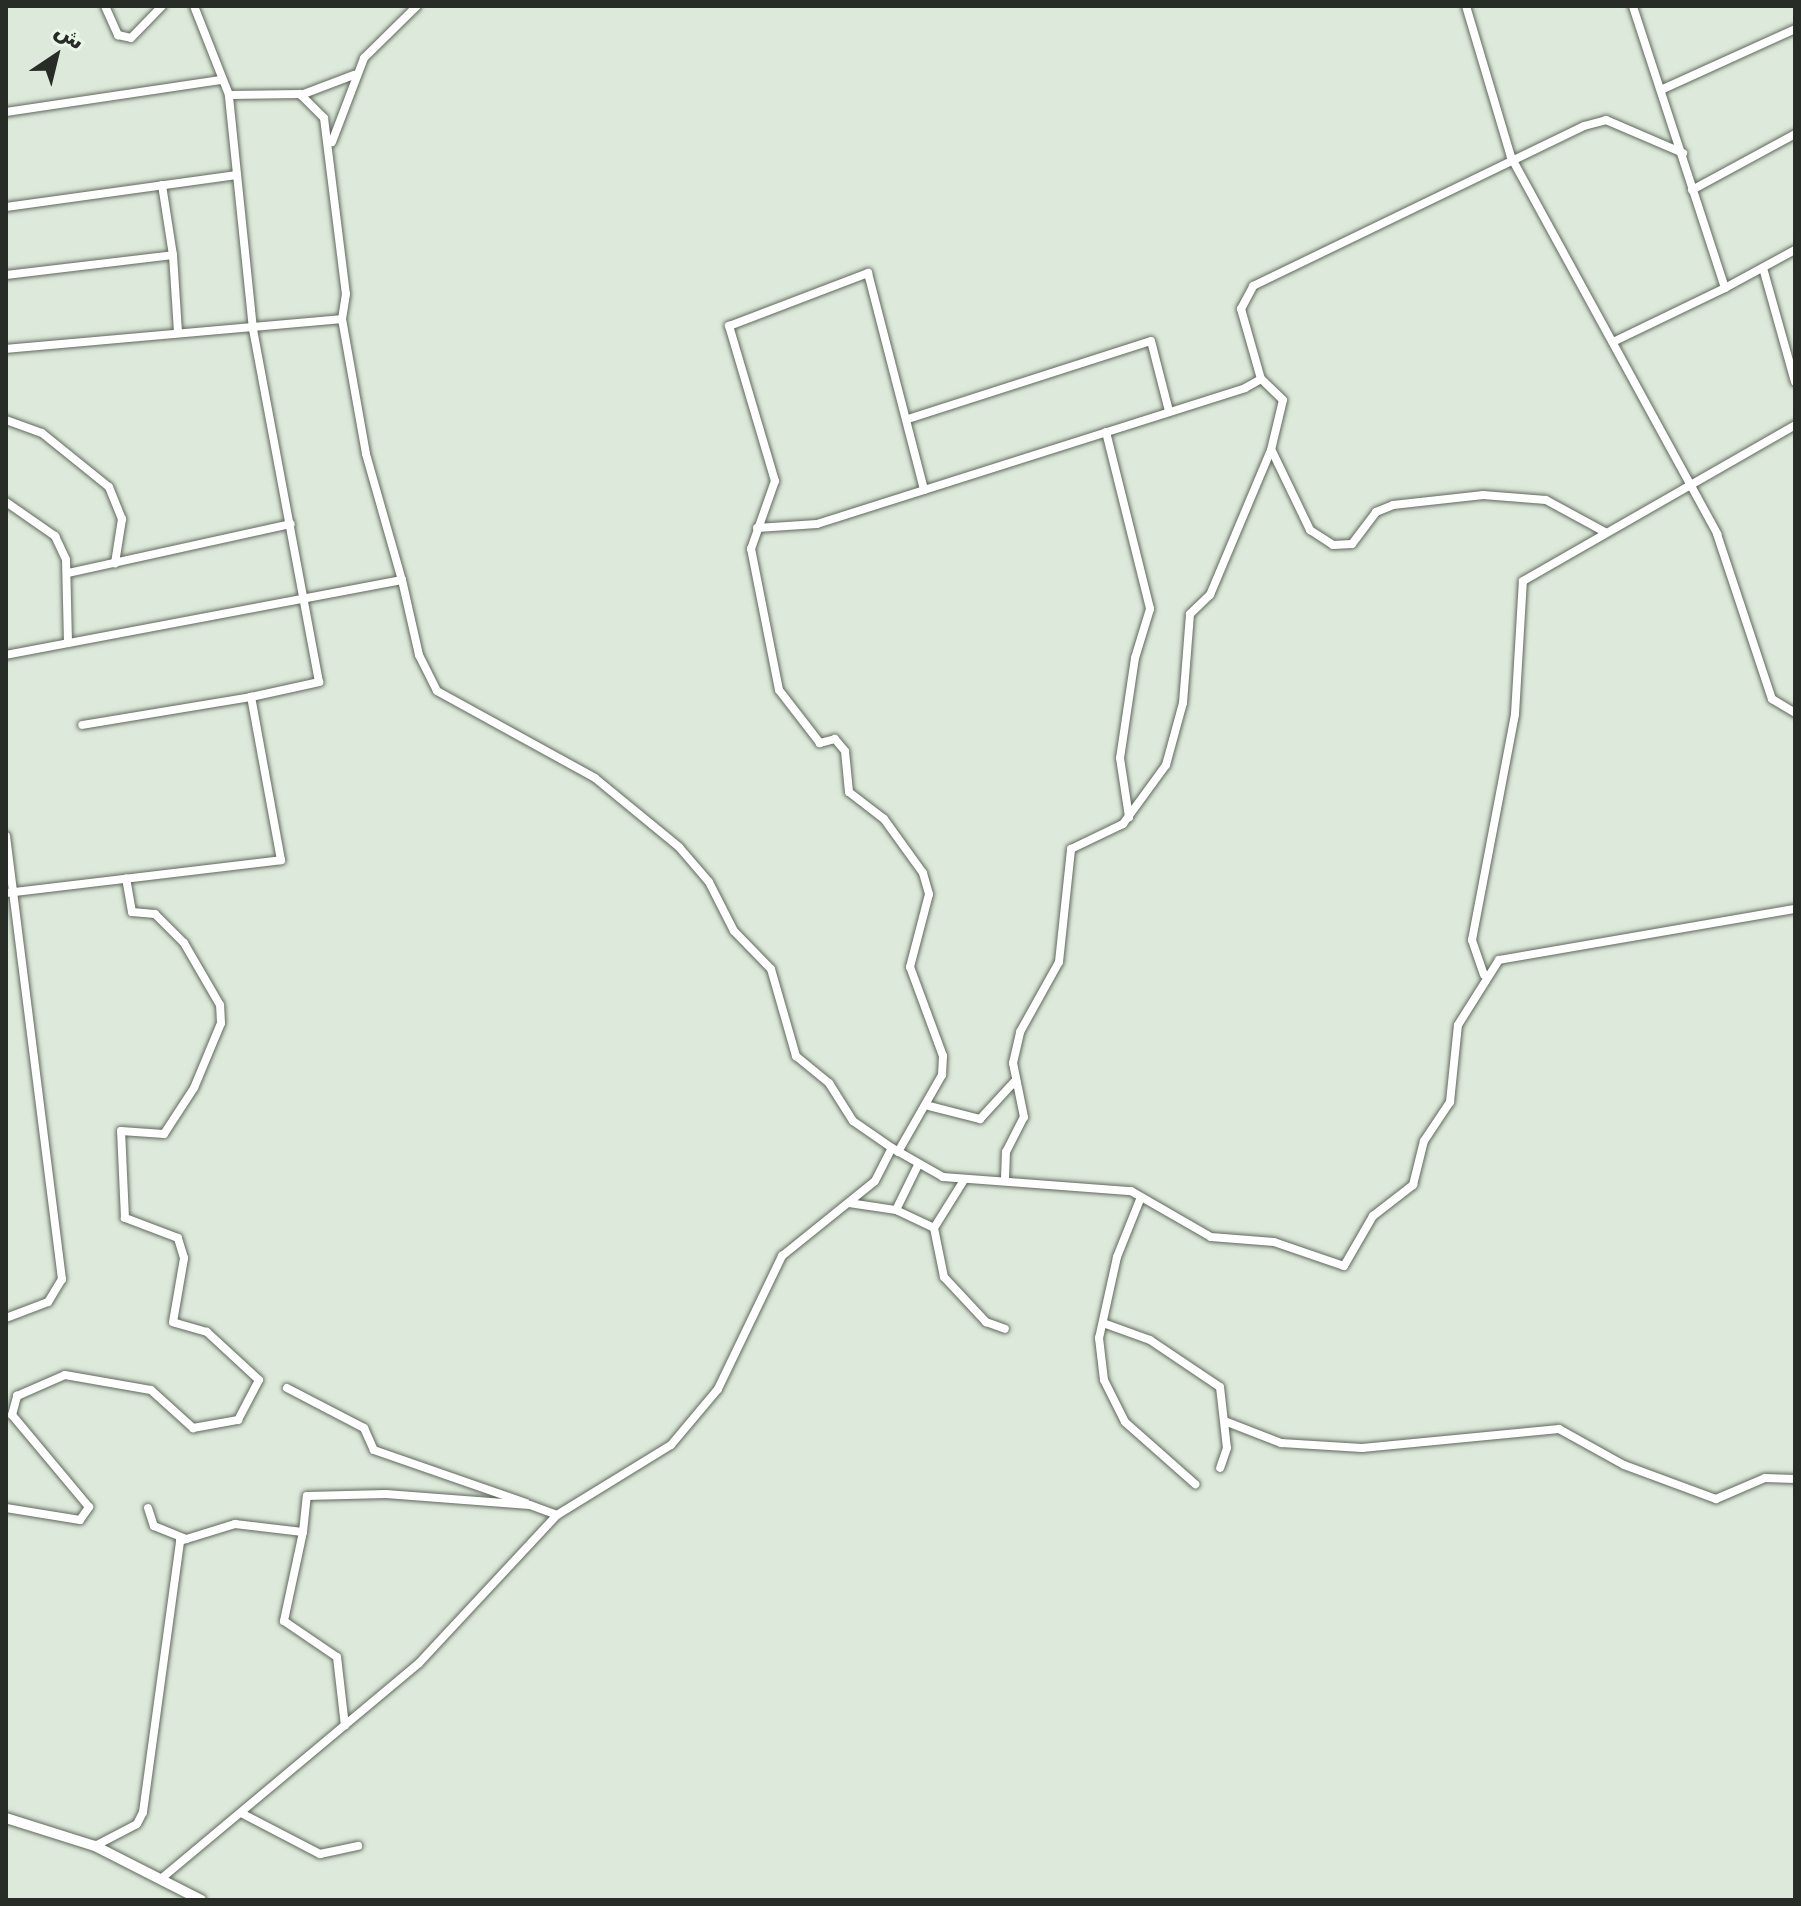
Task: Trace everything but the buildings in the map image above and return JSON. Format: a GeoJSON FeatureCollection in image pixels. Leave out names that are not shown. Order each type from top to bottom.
{"type":"FeatureCollection","features":[{"type":"Feature","properties":{"kind":"street"},"geometry":{"type":"LineString","coordinates":[[105,6],[118,35],[131,38],[162,6]]}},
{"type":"Feature","properties":{"kind":"street"},"geometry":{"type":"LineString","coordinates":[[82,725],[251,697],[319,682],[307,595],[253,329],[229,95],[194,6]]}},
{"type":"Feature","properties":{"kind":"street"},"geometry":{"type":"LineString","coordinates":[[332,142],[354,75],[417,6]]}},
{"type":"Feature","properties":{"kind":"street"},"geometry":{"type":"LineString","coordinates":[[1466,6],[1511,157],[1717,534],[1772,699],[1795,713]]}},
{"type":"Feature","properties":{"kind":"street"},"geometry":{"type":"LineString","coordinates":[[1633,6],[1663,89],[1725,288]]}},
{"type":"Feature","properties":{"kind":"street"},"geometry":{"type":"LineString","coordinates":[[1663,89],[1795,29]]}},
{"type":"Feature","properties":{"kind":"street"},"geometry":{"type":"LineString","coordinates":[[229,95],[301,95],[354,75]]}},
{"type":"Feature","properties":{"kind":"street"},"geometry":{"type":"LineString","coordinates":[[6,112],[221,80]]}},
{"type":"Feature","properties":{"kind":"street"},"geometry":{"type":"LineString","coordinates":[[301,95],[318,109],[332,142],[346,294],[342,320],[366,454],[402,580],[419,655],[437,691],[595,778],[679,847],[709,882],[734,931],[771,969],[796,1056],[829,1083],[853,1121],[918,1165],[964,1180],[1005,1179],[1141,1197],[1211,1237],[1274,1242],[1312,1259],[1351,1264],[1373,1216],[1413,1185],[1424,1141],[1450,1102],[1458,1025],[1484,975],[1511,956],[1795,909]]}},
{"type":"Feature","properties":{"kind":"street"},"geometry":{"type":"LineString","coordinates":[[1005,1179],[1006,1152],[1024,1117],[1014,1082],[1020,1032],[1059,962],[1071,849],[1129,818],[1166,765],[1179,723],[1190,614],[1210,595],[1271,450],[1283,400],[1261,379],[1241,309],[1253,286],[1511,157],[1606,120],[1683,153]]}},
{"type":"Feature","properties":{"kind":"street"},"geometry":{"type":"LineString","coordinates":[[1692,190],[1795,134]]}},
{"type":"Feature","properties":{"kind":"street"},"geometry":{"type":"LineString","coordinates":[[6,207],[237,175]]}},
{"type":"Feature","properties":{"kind":"street"},"geometry":{"type":"LineString","coordinates":[[162,185],[173,255],[178,333]]}},
{"type":"Feature","properties":{"kind":"street"},"geometry":{"type":"LineString","coordinates":[[1613,342],[1795,250]]}},
{"type":"Feature","properties":{"kind":"street"},"geometry":{"type":"LineString","coordinates":[[6,275],[173,255]]}},
{"type":"Feature","properties":{"kind":"street"},"geometry":{"type":"LineString","coordinates":[[1763,268],[1795,382]]}},
{"type":"Feature","properties":{"kind":"street"},"geometry":{"type":"LineString","coordinates":[[162,1878],[243,1814],[419,1663],[557,1515],[671,1445],[718,1389],[782,1256],[875,1181],[929,1106],[943,1056],[910,967],[929,894],[923,873],[884,819],[849,792],[845,751],[835,739],[820,743],[779,690],[755,585],[757,528],[775,481],[729,326],[743,315],[868,273],[924,490]]}},
{"type":"Feature","properties":{"kind":"street"},"geometry":{"type":"LineString","coordinates":[[6,349],[342,320]]}},
{"type":"Feature","properties":{"kind":"street"},"geometry":{"type":"LineString","coordinates":[[908,419],[1151,341],[1169,411]]}},
{"type":"Feature","properties":{"kind":"street"},"geometry":{"type":"LineString","coordinates":[[757,528],[817,524],[1261,379]]}},
{"type":"Feature","properties":{"kind":"street"},"geometry":{"type":"LineString","coordinates":[[6,420],[42,433],[109,487],[122,519],[115,563]]}},
{"type":"Feature","properties":{"kind":"street"},"geometry":{"type":"LineString","coordinates":[[1484,975],[1472,940],[1515,714],[1523,581],[1687,482],[1795,425]]}},
{"type":"Feature","properties":{"kind":"street"},"geometry":{"type":"LineString","coordinates":[[1106,432],[1150,609],[1135,658],[1120,758],[1129,818]]}},
{"type":"Feature","properties":{"kind":"street"},"geometry":{"type":"LineString","coordinates":[[1271,450],[1310,530],[1333,545],[1352,544],[1376,512],[1393,505],[1483,495],[1546,500],[1605,532]]}},
{"type":"Feature","properties":{"kind":"street"},"geometry":{"type":"LineString","coordinates":[[6,502],[55,536],[68,573],[68,643]]}},
{"type":"Feature","properties":{"kind":"street"},"geometry":{"type":"LineString","coordinates":[[68,573],[291,524]]}},
{"type":"Feature","properties":{"kind":"street"},"geometry":{"type":"LineString","coordinates":[[6,655],[307,595],[402,580]]}},
{"type":"Feature","properties":{"kind":"street"},"geometry":{"type":"LineString","coordinates":[[11,892],[281,860],[251,697]]}},
{"type":"Feature","properties":{"kind":"street"},"geometry":{"type":"LineString","coordinates":[[6,836],[62,1279],[48,1302],[6,1318]]}},
{"type":"Feature","properties":{"kind":"street"},"geometry":{"type":"LineString","coordinates":[[6,1508],[80,1520],[89,1507],[12,1415],[17,1396],[65,1375],[151,1390],[193,1428],[238,1420],[259,1380],[207,1332],[173,1322],[184,1258],[178,1238],[125,1218],[121,1131],[164,1134],[221,1023],[220,1005],[184,943],[155,914],[132,912],[126,879]]}},
{"type":"Feature","properties":{"kind":"street"},"geometry":{"type":"LineString","coordinates":[[929,1106],[980,1119],[1014,1082]]}},
{"type":"Feature","properties":{"kind":"street"},"geometry":{"type":"LineString","coordinates":[[896,1210],[918,1165]]}},
{"type":"Feature","properties":{"kind":"street"},"geometry":{"type":"LineString","coordinates":[[964,1180],[934,1228],[944,1277],[986,1322],[1005,1329]]}},
{"type":"Feature","properties":{"kind":"street"},"geometry":{"type":"LineString","coordinates":[[1141,1197],[1117,1257],[1103,1323],[1104,1380],[1125,1422],[1195,1484]]}},
{"type":"Feature","properties":{"kind":"street"},"geometry":{"type":"LineString","coordinates":[[849,1203],[896,1210],[934,1228]]}},
{"type":"Feature","properties":{"kind":"street"},"geometry":{"type":"LineString","coordinates":[[1103,1323],[1150,1340],[1220,1387],[1227,1422],[1220,1468]]}},
{"type":"Feature","properties":{"kind":"street"},"geometry":{"type":"LineString","coordinates":[[287,1388],[364,1428],[374,1450],[557,1515]]}},
{"type":"Feature","properties":{"kind":"street"},"geometry":{"type":"LineString","coordinates":[[1227,1422],[1281,1443],[1362,1448],[1559,1429],[1624,1465],[1716,1499],[1765,1478],[1795,1479]]}},
{"type":"Feature","properties":{"kind":"street"},"geometry":{"type":"LineString","coordinates":[[345,1726],[337,1657],[284,1621],[303,1532],[307,1496],[530,1505]]}},
{"type":"Feature","properties":{"kind":"street"},"geometry":{"type":"LineString","coordinates":[[148,1508],[154,1526],[187,1539]]}},
{"type":"Feature","properties":{"kind":"street"},"geometry":{"type":"LineString","coordinates":[[95,1846],[137,1824],[143,1812],[180,1541],[235,1524],[303,1532]]}},
{"type":"Feature","properties":{"kind":"street"},"geometry":{"type":"LineString","coordinates":[[243,1814],[320,1854],[358,1846]]}},
{"type":"Feature","properties":{"kind":"street"},"geometry":{"type":"LineString","coordinates":[[6,1818],[95,1846],[201,1900]]}}]}
